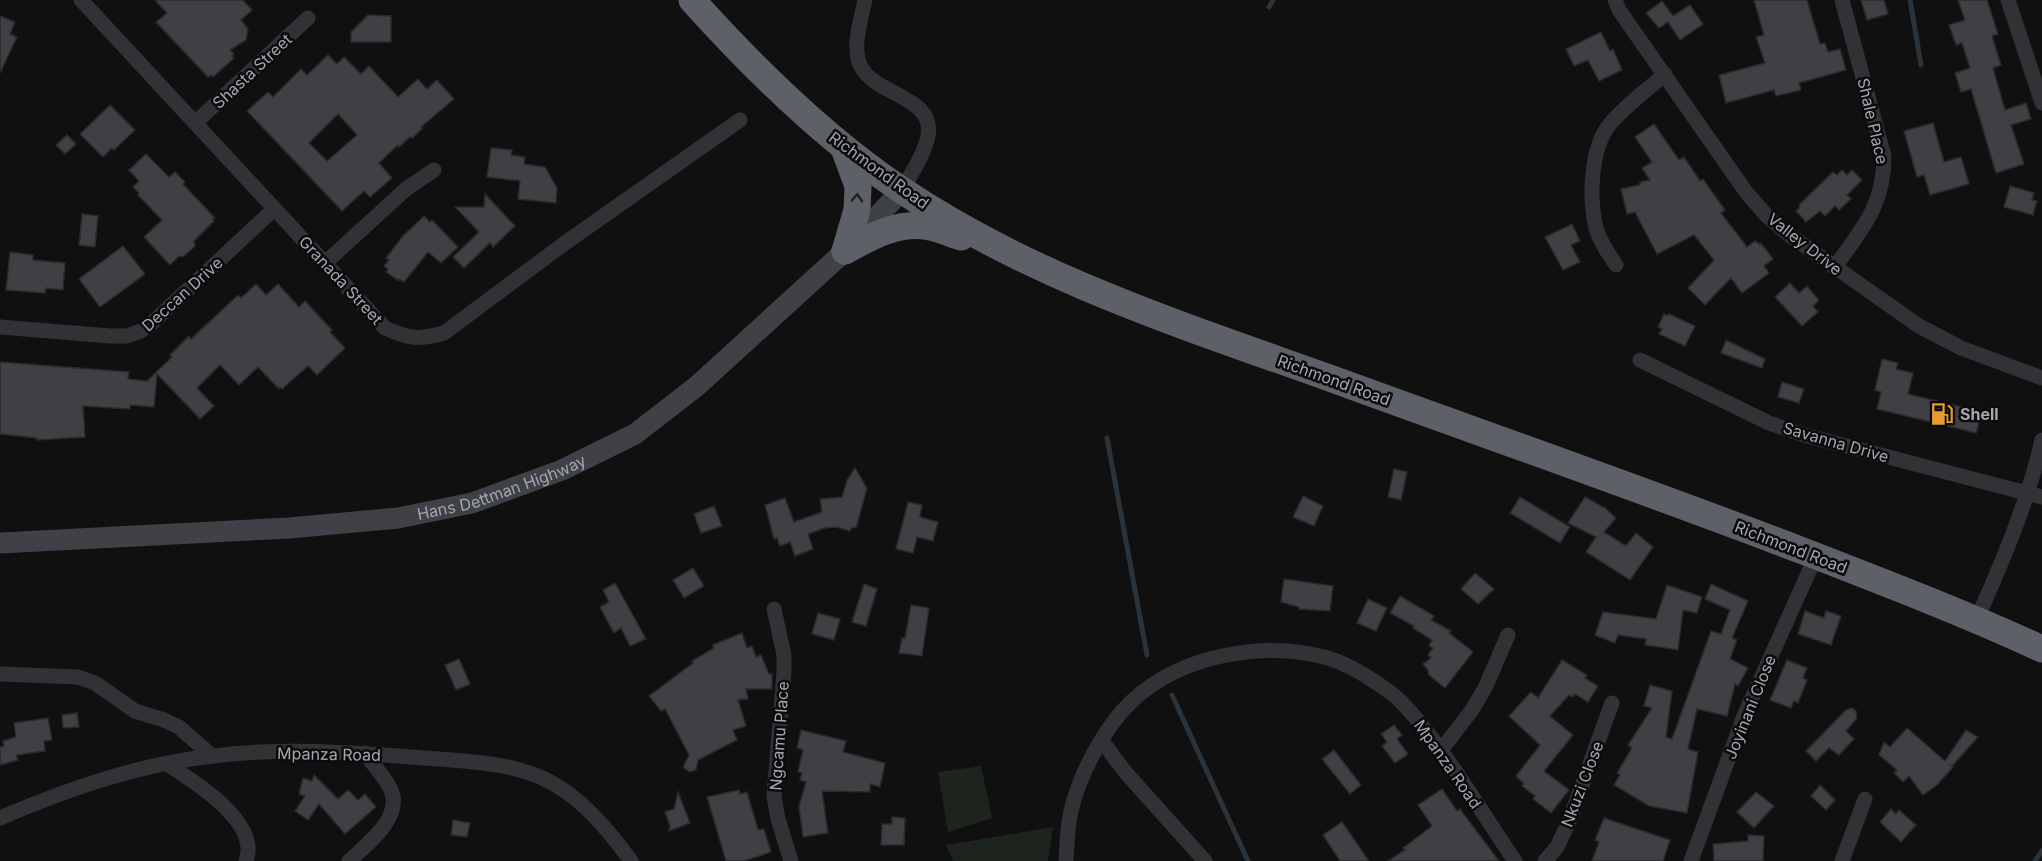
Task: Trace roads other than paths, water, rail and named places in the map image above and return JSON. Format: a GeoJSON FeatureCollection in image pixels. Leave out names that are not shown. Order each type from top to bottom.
{"type":"FeatureCollection","features":[{"type":"Feature","properties":{"kind":"highway","name":"Richmond Road"},"geometry":{"type":"LineString","coordinates":[[692,0],[726,38],[812,120],[844,146],[902,190],[1014,255],[1081,286],[1192,328],[1816,556],[1977,619],[2042,649]]}},
{"type":"Feature","properties":{"kind":"highway"},"geometry":{"type":"LineString","coordinates":[[844,146],[858,186],[857,210],[845,250]]}},
{"type":"Feature","properties":{"kind":"highway"},"geometry":{"type":"LineString","coordinates":[[845,250],[888,230],[909,226],[929,226],[1014,255]]}},
{"type":"Feature","properties":{"kind":"street","name":"Granada Street"},"geometry":{"type":"LineString","coordinates":[[81,0],[385,328],[403,336],[422,339],[444,333],[565,243],[740,120]]}},
{"type":"Feature","properties":{"kind":"street"},"geometry":{"type":"LineString","coordinates":[[865,0],[857,49],[864,73],[878,85],[921,110],[927,120],[928,136],[922,153],[902,190]]}},
{"type":"Feature","properties":{"kind":"street","name":"Valley Drive"},"geometry":{"type":"LineString","coordinates":[[1615,0],[1746,192],[1766,215],[1834,268],[1919,326],[1950,343],[2042,378]]}},
{"type":"Feature","properties":{"kind":"street","name":"Shale Place"},"geometry":{"type":"LineString","coordinates":[[1834,268],[1872,214],[1881,191],[1884,174],[1884,156],[1842,0]]}},
{"type":"Feature","properties":{"kind":"street"},"geometry":{"type":"LineString","coordinates":[[2008,0],[2039,84],[2042,103]]}},
{"type":"Feature","properties":{"kind":"street","name":"Shasta Street"},"geometry":{"type":"LineString","coordinates":[[195,123],[308,18]]}},
{"type":"Feature","properties":{"kind":"street"},"geometry":{"type":"LineString","coordinates":[[1616,265],[1605,250],[1597,230],[1592,186],[1596,157],[1601,139],[1609,125],[1665,74]]}},
{"type":"Feature","properties":{"kind":"street"},"geometry":{"type":"LineString","coordinates":[[325,263],[405,189],[434,170]]}},
{"type":"Feature","properties":{"kind":"street","name":"Hans Dettman Highway"},"geometry":{"type":"LineString","coordinates":[[0,543],[300,527],[398,518],[472,503],[562,470],[635,434],[698,386],[845,250],[902,190]]}},
{"type":"Feature","properties":{"kind":"street","name":"Deccan Drive"},"geometry":{"type":"LineString","coordinates":[[0,327],[110,336],[135,334],[152,323],[274,209]]}},
{"type":"Feature","properties":{"kind":"street","name":"Savanna Drive"},"geometry":{"type":"LineString","coordinates":[[1640,360],[1769,423],[1804,435],[2035,495]]}},
{"type":"Feature","properties":{"kind":"street"},"geometry":{"type":"LineString","coordinates":[[1977,619],[2011,542],[2035,495],[2042,440]]}},
{"type":"Feature","properties":{"kind":"street","name":"Joyinani Close"},"geometry":{"type":"LineString","coordinates":[[1691,861],[1744,716],[1816,556]]}},
{"type":"Feature","properties":{"kind":"street","name":"Ngcamu Place"},"geometry":{"type":"LineString","coordinates":[[774,609],[784,655],[784,672],[774,796],[778,819],[791,861]]}},
{"type":"Feature","properties":{"kind":"street"},"geometry":{"type":"LineString","coordinates":[[1441,750],[1472,710],[1485,688],[1508,635]]}},
{"type":"Feature","properties":{"kind":"street","name":"Mpanza Road"},"geometry":{"type":"LineString","coordinates":[[1066,861],[1071,811],[1087,766],[1102,741],[1132,701],[1186,666],[1234,653],[1280,651],[1328,658],[1358,671],[1394,695],[1417,719],[1441,750],[1515,861]]}},
{"type":"Feature","properties":{"kind":"street"},"geometry":{"type":"LineString","coordinates":[[0,674],[78,677],[95,683],[135,711],[179,727],[213,756]]}},
{"type":"Feature","properties":{"kind":"street","name":"Nkuzi Close"},"geometry":{"type":"LineString","coordinates":[[1545,861],[1557,847],[1568,824],[1612,703]]}},
{"type":"Feature","properties":{"kind":"street"},"geometry":{"type":"LineString","coordinates":[[1102,741],[1126,773],[1205,861]]}},
{"type":"Feature","properties":{"kind":"street","name":"Mpanza Road"},"geometry":{"type":"LineString","coordinates":[[0,818],[72,789],[135,770],[167,764],[213,756],[282,751],[365,753],[489,763],[532,774],[570,795],[599,821],[631,861]]}},
{"type":"Feature","properties":{"kind":"street"},"geometry":{"type":"LineString","coordinates":[[349,861],[373,838],[392,814],[394,808],[391,789],[365,753]]}},
{"type":"Feature","properties":{"kind":"street"},"geometry":{"type":"LineString","coordinates":[[167,764],[197,784],[229,811],[241,826],[248,842],[246,861]]}},
{"type":"Feature","properties":{"kind":"street"},"geometry":{"type":"LineString","coordinates":[[1842,861],[1865,799]]}},
{"type":"Feature","properties":{"kind":"waterway"},"geometry":{"type":"LineString","coordinates":[[1269,7],[1273,0]]}},
{"type":"Feature","properties":{"kind":"waterway"},"geometry":{"type":"LineString","coordinates":[[1910,0],[1921,65]]}},
{"type":"Feature","properties":{"kind":"waterway"},"geometry":{"type":"LineString","coordinates":[[1107,438],[1147,655]]}},
{"type":"Feature","properties":{"kind":"waterway"},"geometry":{"type":"LineString","coordinates":[[1172,695],[1248,861]]}},
{"type":"Feature","properties":{"kind":"waterway"},"geometry":{"type":"LineString","coordinates":[[2035,861],[2042,851]]}},
{"type":"Feature","properties":{"kind":"place","name":"Shell"},"geometry":{"type":"Point","coordinates":[1942,414]}}]}
